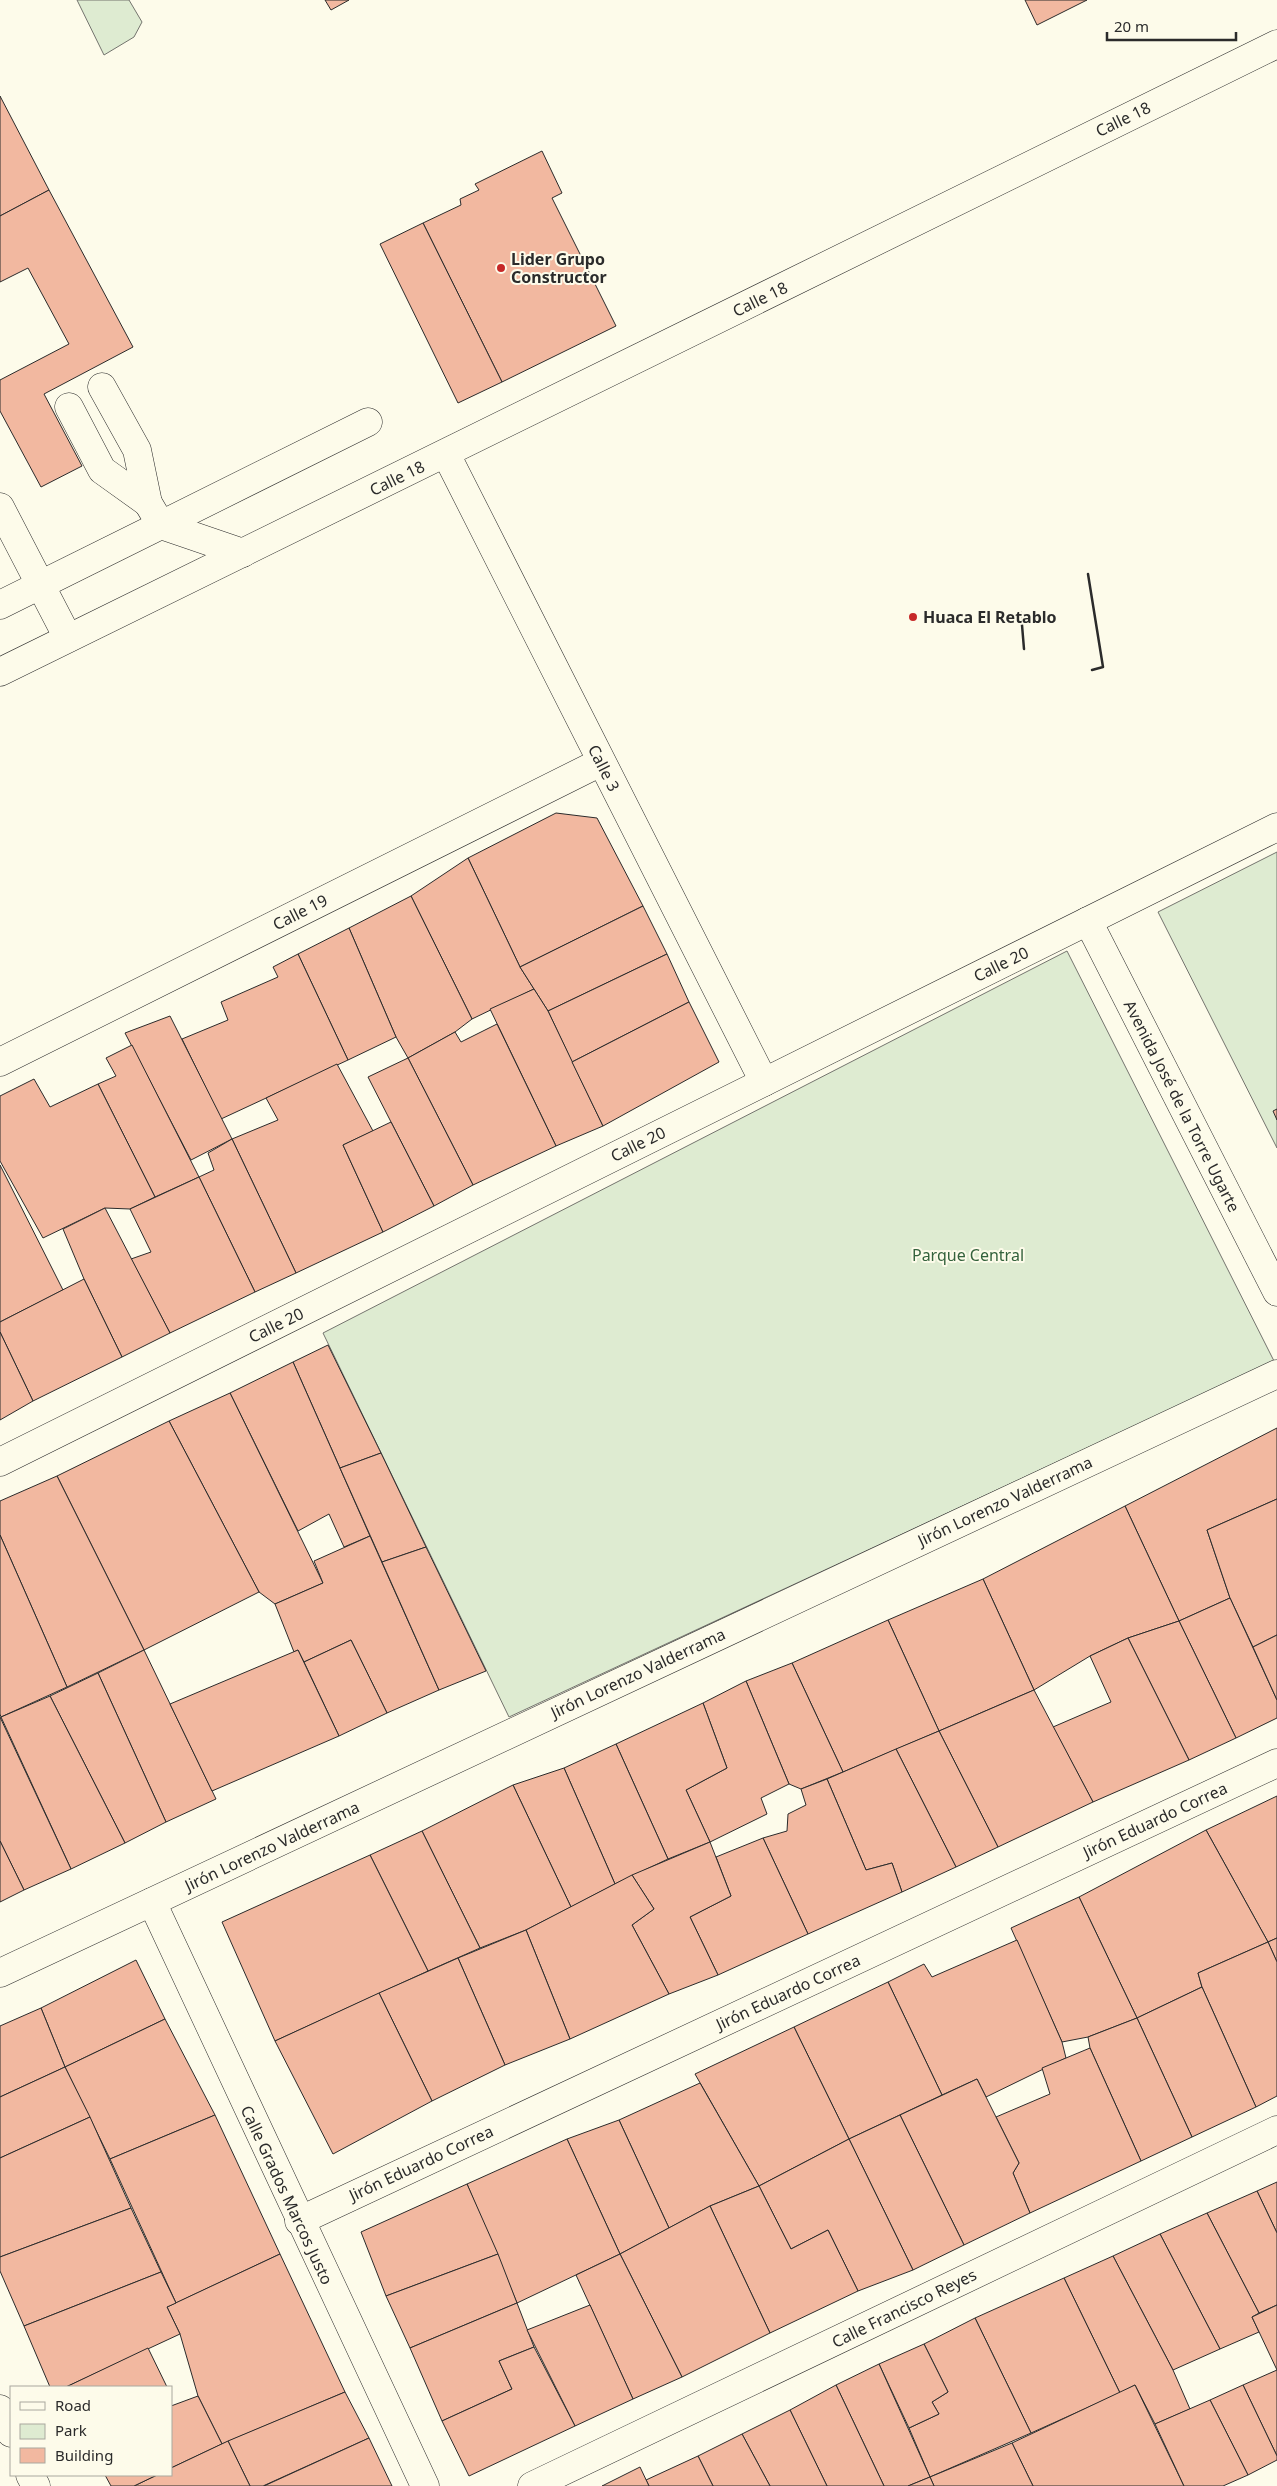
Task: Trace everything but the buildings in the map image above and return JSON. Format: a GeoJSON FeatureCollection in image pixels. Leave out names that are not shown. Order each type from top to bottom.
{"type":"FeatureCollection","features":[{"type":"Feature","properties":{"kind":"street","name":"Calle 18"},"geometry":{"type":"LineString","coordinates":[[0,672],[1277,44]]}},
{"type":"Feature","properties":{"kind":"street"},"geometry":{"type":"LineString","coordinates":[[102,387],[137,450],[154,514]]}},
{"type":"Feature","properties":{"kind":"street"},"geometry":{"type":"LineString","coordinates":[[69,407],[102,470],[154,514],[243,553]]}},
{"type":"Feature","properties":{"kind":"street"},"geometry":{"type":"LineString","coordinates":[[0,605],[40,585],[154,514],[368,422]]}},
{"type":"Feature","properties":{"kind":"street","name":"Calle 3"},"geometry":{"type":"LineString","coordinates":[[446,454],[764,1082]]}},
{"type":"Feature","properties":{"kind":"street"},"geometry":{"type":"LineString","coordinates":[[0,507],[68,638]]}},
{"type":"Feature","properties":{"kind":"street","name":"Calle 19"},"geometry":{"type":"LineString","coordinates":[[0,1062],[601,762]]}},
{"type":"Feature","properties":{"kind":"street","name":"Calle 20"},"geometry":{"type":"LineString","coordinates":[[0,1462],[1277,827]]}},
{"type":"Feature","properties":{"kind":"street","name":"Avenida José de la Torre Ugarte"},"geometry":{"type":"LineString","coordinates":[[1088,920],[1277,1292]]}},
{"type":"Feature","properties":{"kind":"street","name":"Jirón Lorenzo Valderrama"},"geometry":{"type":"LineString","coordinates":[[0,1973],[1277,1374]]}},
{"type":"Feature","properties":{"kind":"street","name":"Jirón Eduardo Correa"},"geometry":{"type":"LineString","coordinates":[[299,2221],[1277,1763]]}},
{"type":"Feature","properties":{"kind":"street","name":"Calle Grados Marcos Justo"},"geometry":{"type":"LineString","coordinates":[[152,1902],[299,2221],[425,2486]]}},
{"type":"Feature","properties":{"kind":"street","name":"Calle Francisco Reyes"},"geometry":{"type":"LineString","coordinates":[[532,2486],[1277,2130]]}},
{"type":"Feature","properties":{"kind":"street"},"geometry":{"type":"LineString","coordinates":[[0,2409],[10,2431]]}},
{"type":"Feature","properties":{"kind":"green space"},"geometry":{"type":"Polygon","coordinates":[[[77,0],[129,0],[142,22],[134,37],[104,55],[77,0]]]}},
{"type":"Feature","properties":{"kind":"green space"},"geometry":{"type":"Polygon","coordinates":[[[1277,852],[1277,1148],[1158,912],[1277,852]]]}},
{"type":"Feature","properties":{"kind":"green space","name":"Parque Central"},"geometry":{"type":"Polygon","coordinates":[[[1067,951],[1274,1361],[509,1717],[323,1333],[1067,951]]]}},
{"type":"Feature","properties":{"kind":"wall"},"geometry":{"type":"LineString","coordinates":[[1088,574],[1103,667],[1092,670]]}},
{"type":"Feature","properties":{"kind":"wall"},"geometry":{"type":"LineString","coordinates":[[1021,613],[1024,649]]}},
{"type":"Feature","properties":{"kind":"place","name":"Lider Grupo Constructor"},"geometry":{"type":"Point","coordinates":[501,268]}},
{"type":"Feature","properties":{"kind":"place","name":"Huaca El Retablo"},"geometry":{"type":"Point","coordinates":[913,617]}}]}
